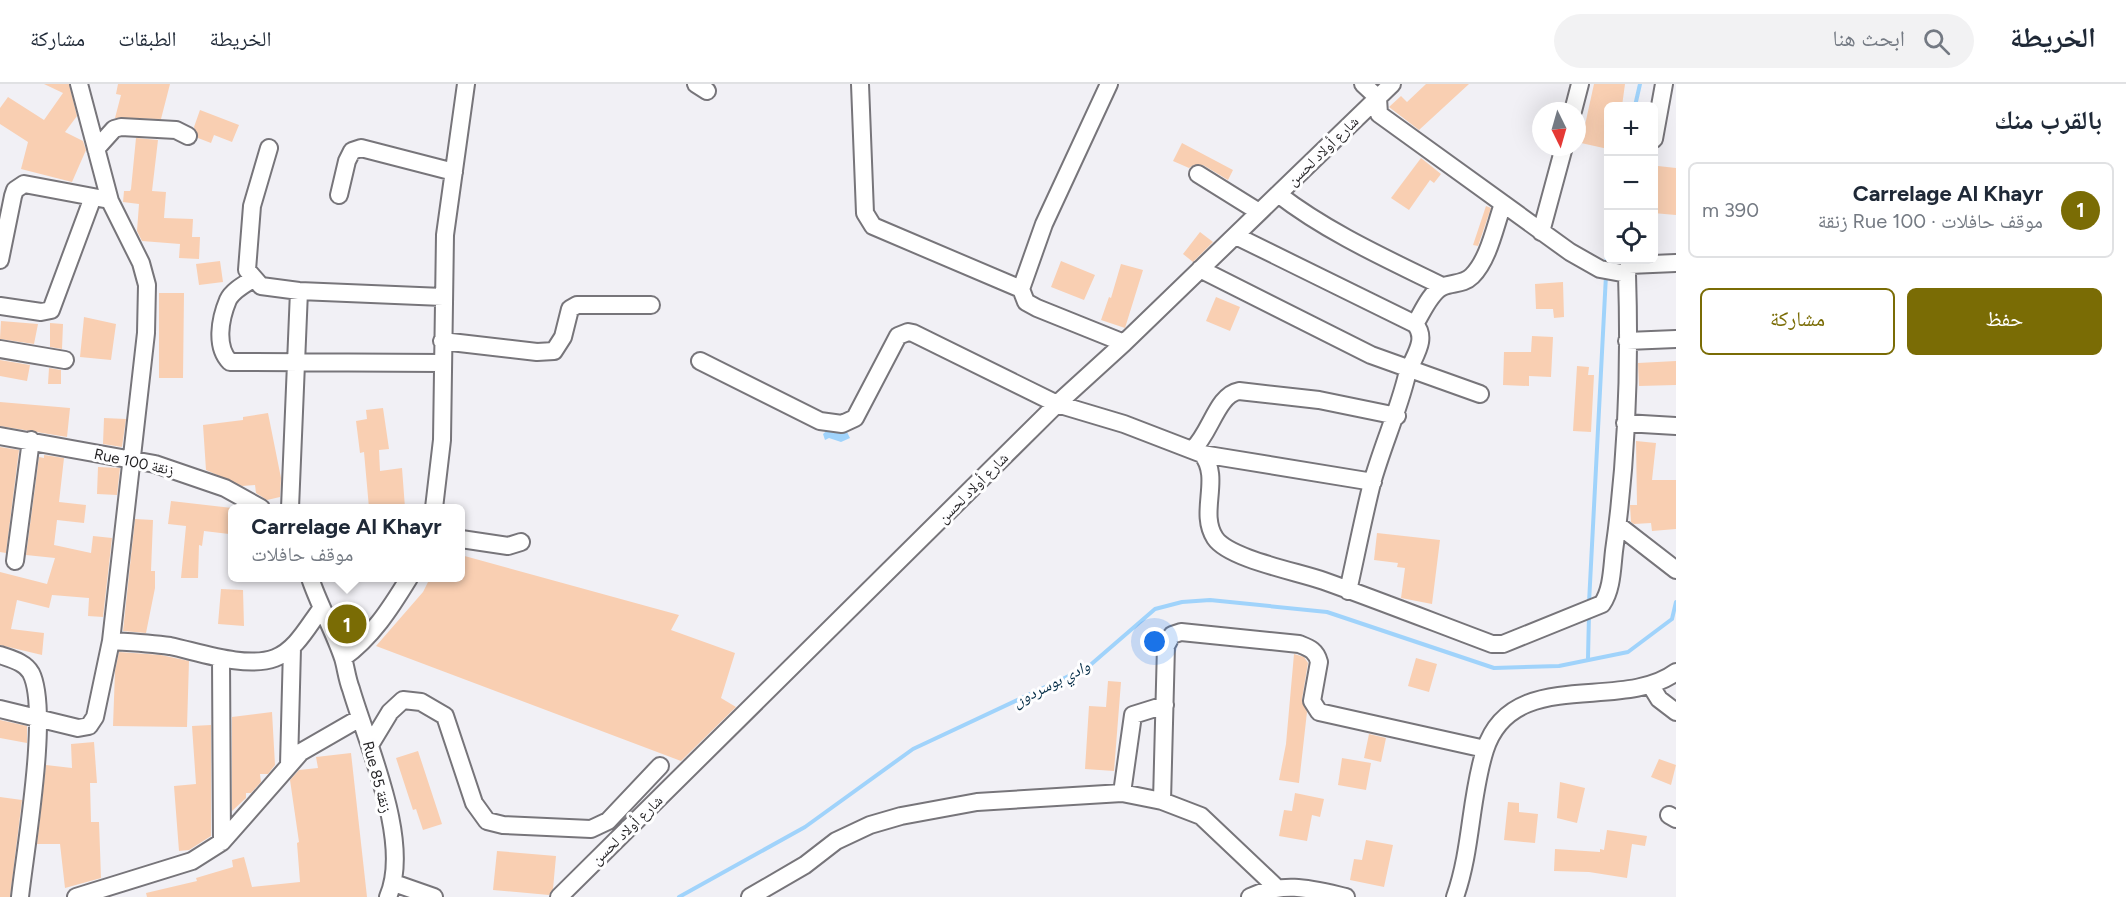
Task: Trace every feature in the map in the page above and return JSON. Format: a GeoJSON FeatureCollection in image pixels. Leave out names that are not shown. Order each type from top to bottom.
{"type":"FeatureCollection","features":[{"type":"Feature","properties":{"kind":"street"},"geometry":{"type":"LineString","coordinates":[[0,709],[78,728],[92,723],[111,641],[146,333],[147,285],[141,262],[110,201],[79,84]]}},
{"type":"Feature","properties":{"kind":"street"},"geometry":{"type":"LineString","coordinates":[[435,504],[440,478],[442,440],[442,297],[445,235],[466,84]]}},
{"type":"Feature","properties":{"kind":"street"},"geometry":{"type":"LineString","coordinates":[[860,84],[865,213],[873,226],[1021,289]]}},
{"type":"Feature","properties":{"kind":"street"},"geometry":{"type":"LineString","coordinates":[[1109,84],[1044,224],[1021,289],[1026,302],[1036,308],[1124,343]]}},
{"type":"Feature","properties":{"kind":"street"},"geometry":{"type":"LineString","coordinates":[[1364,84],[1377,98],[1379,114],[1541,232],[1620,268],[1676,263]]}},
{"type":"Feature","properties":{"kind":"street","name":"شارع أولاد لحسن"},"geometry":{"type":"LineString","coordinates":[[559,897],[1057,404],[1124,343],[1392,84]]}},
{"type":"Feature","properties":{"kind":"street"},"geometry":{"type":"LineString","coordinates":[[1575,102],[1580,84]]}},
{"type":"Feature","properties":{"kind":"street"},"geometry":{"type":"LineString","coordinates":[[1658,114],[1664,84]]}},
{"type":"Feature","properties":{"kind":"street"},"geometry":{"type":"LineString","coordinates":[[96,149],[114,129],[121,127],[176,130],[188,136]]}},
{"type":"Feature","properties":{"kind":"street"},"geometry":{"type":"LineString","coordinates":[[269,148],[252,206],[247,270],[261,286],[299,291],[442,297]]}},
{"type":"Feature","properties":{"kind":"street"},"geometry":{"type":"LineString","coordinates":[[339,195],[347,161],[352,151],[361,148],[454,172]]}},
{"type":"Feature","properties":{"kind":"street"},"geometry":{"type":"LineString","coordinates":[[1541,232],[1562,156]]}},
{"type":"Feature","properties":{"kind":"street"},"geometry":{"type":"LineString","coordinates":[[1198,174],[1259,212]]}},
{"type":"Feature","properties":{"kind":"street"},"geometry":{"type":"LineString","coordinates":[[0,260],[13,196],[18,187],[30,183],[110,201]]}},
{"type":"Feature","properties":{"kind":"street"},"geometry":{"type":"LineString","coordinates":[[1278,194],[1294,206],[1377,254],[1442,286],[1464,282],[1472,276],[1482,258],[1503,204]]}},
{"type":"Feature","properties":{"kind":"street"},"geometry":{"type":"LineString","coordinates":[[0,306],[41,312],[51,310],[93,197]]}},
{"type":"Feature","properties":{"kind":"street"},"geometry":{"type":"LineString","coordinates":[[1236,236],[1415,324],[1420,330],[1421,341],[1409,370],[1397,416],[1373,482],[1348,591]]}},
{"type":"Feature","properties":{"kind":"street"},"geometry":{"type":"LineString","coordinates":[[1198,452],[1210,469],[1208,512],[1210,528],[1216,540],[1251,559],[1348,591],[1492,644],[1515,640],[1602,604],[1608,593],[1618,525],[1625,423],[1628,341],[1620,268]]}},
{"type":"Feature","properties":{"kind":"street"},"geometry":{"type":"LineString","coordinates":[[1200,270],[1329,335],[1409,370],[1480,394]]}},
{"type":"Feature","properties":{"kind":"street"},"geometry":{"type":"LineString","coordinates":[[254,279],[229,299],[220,339],[221,353],[230,362],[443,363]]}},
{"type":"Feature","properties":{"kind":"street"},"geometry":{"type":"LineString","coordinates":[[1415,324],[1442,286]]}},
{"type":"Feature","properties":{"kind":"street"},"geometry":{"type":"LineString","coordinates":[[290,504],[299,291]]}},
{"type":"Feature","properties":{"kind":"street"},"geometry":{"type":"LineString","coordinates":[[442,341],[537,352],[554,351],[563,337],[570,309],[577,305],[651,305]]}},
{"type":"Feature","properties":{"kind":"street"},"geometry":{"type":"LineString","coordinates":[[700,361],[820,421],[842,424],[855,418],[894,342],[898,336],[908,332],[1057,404],[1198,452],[1373,482]]}},
{"type":"Feature","properties":{"kind":"street"},"geometry":{"type":"LineString","coordinates":[[1628,341],[1676,339]]}},
{"type":"Feature","properties":{"kind":"street"},"geometry":{"type":"LineString","coordinates":[[0,349],[65,360]]}},
{"type":"Feature","properties":{"kind":"street"},"geometry":{"type":"LineString","coordinates":[[1198,452],[1224,398],[1230,393],[1239,391],[1319,400],[1397,416]]}},
{"type":"Feature","properties":{"kind":"street"},"geometry":{"type":"LineString","coordinates":[[1625,423],[1676,426]]}},
{"type":"Feature","properties":{"kind":"street","name":"Rue 100 زنقة"},"geometry":{"type":"LineString","coordinates":[[0,436],[155,464],[225,488],[254,504]]}},
{"type":"Feature","properties":{"kind":"street"},"geometry":{"type":"LineString","coordinates":[[15,561],[31,440]]}},
{"type":"Feature","properties":{"kind":"street"},"geometry":{"type":"LineString","coordinates":[[1618,525],[1671,565]]}},
{"type":"Feature","properties":{"kind":"street"},"geometry":{"type":"LineString","coordinates":[[465,540],[508,546],[521,542]]}},
{"type":"Feature","properties":{"kind":"street"},"geometry":{"type":"LineString","coordinates":[[311,582],[343,658],[362,644],[377,626],[406,582]]}},
{"type":"Feature","properties":{"kind":"street"},"geometry":{"type":"LineString","coordinates":[[111,641],[168,646],[221,658],[263,662],[276,658],[292,648],[321,609]]}},
{"type":"Feature","properties":{"kind":"street"},"geometry":{"type":"LineString","coordinates":[[1162,801],[1166,646],[1172,634],[1181,632],[1299,644],[1312,649],[1319,662],[1312,702],[1319,712],[1485,749]]}},
{"type":"Feature","properties":{"kind":"street"},"geometry":{"type":"LineString","coordinates":[[289,765],[292,648]]}},
{"type":"Feature","properties":{"kind":"street"},"geometry":{"type":"LineString","coordinates":[[0,655],[24,665],[30,672],[39,720],[20,897]]}},
{"type":"Feature","properties":{"kind":"street"},"geometry":{"type":"LineString","coordinates":[[221,658],[222,842]]}},
{"type":"Feature","properties":{"kind":"street","name":"Rue 85 زنقة"},"geometry":{"type":"LineString","coordinates":[[343,658],[388,810],[393,842],[391,890]]}},
{"type":"Feature","properties":{"kind":"street"},"geometry":{"type":"LineString","coordinates":[[1455,897],[1463,874],[1485,749],[1499,724],[1527,703],[1544,697],[1651,686],[1676,672]]}},
{"type":"Feature","properties":{"kind":"street"},"geometry":{"type":"LineString","coordinates":[[1651,686],[1659,699],[1676,712]]}},
{"type":"Feature","properties":{"kind":"street"},"geometry":{"type":"LineString","coordinates":[[370,745],[390,712],[403,700],[421,702],[446,716],[474,803],[487,821],[503,825],[591,829],[608,820],[660,766]]}},
{"type":"Feature","properties":{"kind":"street"},"geometry":{"type":"LineString","coordinates":[[1122,793],[1133,715],[1165,705]]}},
{"type":"Feature","properties":{"kind":"street"},"geometry":{"type":"LineString","coordinates":[[76,897],[192,861],[222,842],[301,752],[360,718]]}},
{"type":"Feature","properties":{"kind":"street"},"geometry":{"type":"LineString","coordinates":[[750,897],[796,871],[836,841],[870,825],[901,816],[977,802],[1122,793],[1162,801],[1201,816],[1276,887]]}},
{"type":"Feature","properties":{"kind":"street"},"geometry":{"type":"LineString","coordinates":[[1250,897],[1276,887],[1304,887],[1346,897]]}},
{"type":"Feature","properties":{"kind":"street"},"geometry":{"type":"LineString","coordinates":[[391,890],[434,897]]}},
{"type":"Feature","properties":{"kind":"water"},"geometry":{"type":"Polygon","coordinates":[[[831,427],[838,432],[847,432],[850,438],[841,442],[829,438],[825,440],[823,434],[831,427]]]}},
{"type":"Feature","properties":{"kind":"building"},"geometry":{"type":"Polygon","coordinates":[[[44,84],[69,84],[77,116],[65,132],[83,141],[86,150],[72,182],[21,169],[28,142],[0,124],[0,108],[8,97],[44,120],[63,93],[44,84]]]}},
{"type":"Feature","properties":{"kind":"building"},"geometry":{"type":"Polygon","coordinates":[[[118,84],[170,84],[161,119],[115,118],[121,95],[116,94],[118,84]]]}},
{"type":"Feature","properties":{"kind":"building"},"geometry":{"type":"Polygon","coordinates":[[[1426,84],[1469,84],[1419,130],[1389,107],[1401,96],[1407,102],[1426,84]]]}},
{"type":"Feature","properties":{"kind":"building"},"geometry":{"type":"Polygon","coordinates":[[[1594,84],[1625,84],[1623,102],[1604,102],[1604,148],[1586,144],[1586,120],[1594,84]]]}},
{"type":"Feature","properties":{"kind":"building"},"geometry":{"type":"Polygon","coordinates":[[[200,110],[239,125],[232,142],[214,135],[211,143],[198,138],[194,127],[200,110]]]}},
{"type":"Feature","properties":{"kind":"building"},"geometry":{"type":"Polygon","coordinates":[[[136,138],[158,140],[152,191],[166,192],[164,218],[193,219],[192,237],[200,237],[199,259],[179,258],[180,244],[142,241],[137,231],[139,204],[123,202],[124,191],[131,189],[136,138]]]}},
{"type":"Feature","properties":{"kind":"building"},"geometry":{"type":"Polygon","coordinates":[[[1182,143],[1233,170],[1228,180],[1203,165],[1194,165],[1189,168],[1173,161],[1182,143]]]}},
{"type":"Feature","properties":{"kind":"building"},"geometry":{"type":"Polygon","coordinates":[[[1421,158],[1441,174],[1434,183],[1430,180],[1409,210],[1391,198],[1421,158]]]}},
{"type":"Feature","properties":{"kind":"building"},"geometry":{"type":"Polygon","coordinates":[[[1658,166],[1676,168],[1676,215],[1658,213],[1658,166]]]}},
{"type":"Feature","properties":{"kind":"building"},"geometry":{"type":"Polygon","coordinates":[[[1486,206],[1491,208],[1478,246],[1473,245],[1486,206]]]}},
{"type":"Feature","properties":{"kind":"building"},"geometry":{"type":"Polygon","coordinates":[[[1200,232],[1213,242],[1193,262],[1183,254],[1200,232]]]}},
{"type":"Feature","properties":{"kind":"building"},"geometry":{"type":"Polygon","coordinates":[[[220,261],[223,282],[199,285],[196,264],[220,261]]]}},
{"type":"Feature","properties":{"kind":"building"},"geometry":{"type":"Polygon","coordinates":[[[1061,261],[1095,275],[1084,300],[1051,287],[1061,261]]]}},
{"type":"Feature","properties":{"kind":"building"},"geometry":{"type":"Polygon","coordinates":[[[1121,264],[1143,270],[1125,328],[1101,320],[1109,297],[1111,298],[1121,264]]]}},
{"type":"Feature","properties":{"kind":"building"},"geometry":{"type":"Polygon","coordinates":[[[1563,282],[1564,317],[1554,318],[1553,309],[1536,309],[1535,284],[1563,282]]]}},
{"type":"Feature","properties":{"kind":"building"},"geometry":{"type":"Polygon","coordinates":[[[159,293],[184,293],[183,378],[159,378],[159,293]]]}},
{"type":"Feature","properties":{"kind":"building"},"geometry":{"type":"Polygon","coordinates":[[[1216,297],[1240,307],[1230,331],[1206,321],[1216,297]]]}},
{"type":"Feature","properties":{"kind":"building"},"geometry":{"type":"Polygon","coordinates":[[[84,317],[116,324],[111,360],[80,357],[84,317]]]}},
{"type":"Feature","properties":{"kind":"building"},"geometry":{"type":"Polygon","coordinates":[[[1,321],[38,324],[34,344],[0,339],[1,321]]]}},
{"type":"Feature","properties":{"kind":"building"},"geometry":{"type":"Polygon","coordinates":[[[50,323],[63,324],[62,349],[50,347],[50,323]]]}},
{"type":"Feature","properties":{"kind":"building"},"geometry":{"type":"Polygon","coordinates":[[[1532,336],[1553,337],[1551,377],[1529,376],[1529,386],[1503,385],[1504,352],[1531,352],[1532,336]]]}},
{"type":"Feature","properties":{"kind":"building"},"geometry":{"type":"Polygon","coordinates":[[[0,360],[30,365],[27,381],[0,376],[0,360]]]}},
{"type":"Feature","properties":{"kind":"building"},"geometry":{"type":"Polygon","coordinates":[[[1676,361],[1676,385],[1639,386],[1638,363],[1676,361]]]}},
{"type":"Feature","properties":{"kind":"building"},"geometry":{"type":"Polygon","coordinates":[[[1577,366],[1589,367],[1588,375],[1594,375],[1591,432],[1573,431],[1577,366]]]}},
{"type":"Feature","properties":{"kind":"building"},"geometry":{"type":"Polygon","coordinates":[[[49,368],[61,370],[61,384],[48,384],[49,368]]]}},
{"type":"Feature","properties":{"kind":"building"},"geometry":{"type":"Polygon","coordinates":[[[0,402],[70,408],[67,437],[0,426],[0,402]]]}},
{"type":"Feature","properties":{"kind":"building"},"geometry":{"type":"Polygon","coordinates":[[[383,408],[389,449],[379,450],[380,471],[402,468],[405,504],[369,504],[364,452],[360,453],[356,421],[367,419],[366,410],[383,408]]]}},
{"type":"Feature","properties":{"kind":"building"},"geometry":{"type":"Polygon","coordinates":[[[268,413],[281,478],[280,497],[267,500],[256,493],[255,485],[242,486],[206,470],[203,425],[243,420],[243,417],[268,413]]]}},
{"type":"Feature","properties":{"kind":"building"},"geometry":{"type":"Polygon","coordinates":[[[104,418],[126,419],[122,447],[103,444],[104,418]]]}},
{"type":"Feature","properties":{"kind":"building"},"geometry":{"type":"Polygon","coordinates":[[[1636,441],[1656,443],[1652,480],[1676,480],[1676,529],[1652,531],[1651,523],[1634,524],[1631,522],[1630,505],[1637,505],[1636,441]]]}},
{"type":"Feature","properties":{"kind":"building"},"geometry":{"type":"Polygon","coordinates":[[[0,447],[19,450],[6,553],[0,552],[0,447]]]}},
{"type":"Feature","properties":{"kind":"building"},"geometry":{"type":"Polygon","coordinates":[[[44,455],[64,458],[59,502],[86,505],[84,523],[57,520],[54,545],[91,553],[93,536],[112,538],[103,617],[88,616],[89,598],[52,595],[49,608],[17,600],[11,629],[44,633],[42,655],[0,645],[0,572],[47,584],[55,558],[26,555],[39,457],[44,458],[44,455]]]}},
{"type":"Feature","properties":{"kind":"building"},"geometry":{"type":"Polygon","coordinates":[[[98,467],[120,468],[117,495],[97,494],[98,467]]]}},
{"type":"Feature","properties":{"kind":"building"},"geometry":{"type":"Polygon","coordinates":[[[171,501],[228,508],[228,534],[204,531],[202,546],[199,545],[198,578],[181,578],[186,526],[168,524],[171,501]]]}},
{"type":"Feature","properties":{"kind":"building"},"geometry":{"type":"Polygon","coordinates":[[[135,519],[153,520],[151,571],[155,571],[155,588],[146,633],[123,631],[135,519]]]}},
{"type":"Feature","properties":{"kind":"building"},"geometry":{"type":"Polygon","coordinates":[[[1377,533],[1440,540],[1432,604],[1401,598],[1405,568],[1397,567],[1398,563],[1374,560],[1377,533]]]}},
{"type":"Feature","properties":{"kind":"building"},"geometry":{"type":"Polygon","coordinates":[[[465,556],[679,615],[671,630],[735,653],[721,698],[736,707],[681,761],[376,646],[423,592],[428,582],[465,582],[465,556]]]}},
{"type":"Feature","properties":{"kind":"building"},"geometry":{"type":"Polygon","coordinates":[[[221,589],[243,590],[244,626],[218,624],[221,589]]]}},
{"type":"Feature","properties":{"kind":"building"},"geometry":{"type":"Polygon","coordinates":[[[119,652],[161,655],[189,661],[187,727],[113,726],[115,671],[119,652]]]}},
{"type":"Feature","properties":{"kind":"building"},"geometry":{"type":"Polygon","coordinates":[[[1294,654],[1304,657],[1308,663],[1302,699],[1307,712],[1299,783],[1279,780],[1286,744],[1294,654]]]}},
{"type":"Feature","properties":{"kind":"building"},"geometry":{"type":"Polygon","coordinates":[[[1416,658],[1437,664],[1429,692],[1408,686],[1416,658]]]}},
{"type":"Feature","properties":{"kind":"building"},"geometry":{"type":"Polygon","coordinates":[[[1108,681],[1121,682],[1114,771],[1085,769],[1089,706],[1106,707],[1108,681]]]}},
{"type":"Feature","properties":{"kind":"building"},"geometry":{"type":"Polygon","coordinates":[[[272,712],[275,765],[268,774],[260,774],[261,782],[251,793],[246,793],[246,798],[232,811],[232,717],[272,712]]]}},
{"type":"Feature","properties":{"kind":"building"},"geometry":{"type":"Polygon","coordinates":[[[0,720],[27,726],[27,743],[0,738],[0,720]]]}},
{"type":"Feature","properties":{"kind":"building"},"geometry":{"type":"Polygon","coordinates":[[[211,725],[211,836],[189,850],[179,851],[174,786],[196,784],[192,726],[211,725]]]}},
{"type":"Feature","properties":{"kind":"building"},"geometry":{"type":"Polygon","coordinates":[[[1369,734],[1386,738],[1381,762],[1364,758],[1369,734]]]}},
{"type":"Feature","properties":{"kind":"building"},"geometry":{"type":"Polygon","coordinates":[[[94,742],[97,783],[90,783],[91,822],[99,822],[101,878],[65,888],[60,844],[37,844],[46,765],[72,768],[71,744],[94,742]]]}},
{"type":"Feature","properties":{"kind":"building"},"geometry":{"type":"Polygon","coordinates":[[[418,751],[442,824],[423,830],[416,809],[413,810],[396,758],[418,751]]]}},
{"type":"Feature","properties":{"kind":"building"},"geometry":{"type":"Polygon","coordinates":[[[351,753],[367,897],[147,897],[146,893],[197,881],[196,878],[233,867],[232,860],[244,857],[252,887],[300,882],[297,843],[299,842],[290,780],[299,770],[318,768],[316,757],[351,753]]]}},
{"type":"Feature","properties":{"kind":"building"},"geometry":{"type":"Polygon","coordinates":[[[1342,758],[1371,763],[1366,790],[1338,785],[1342,758]]]}},
{"type":"Feature","properties":{"kind":"building"},"geometry":{"type":"Polygon","coordinates":[[[1659,759],[1676,765],[1671,785],[1651,777],[1659,759]]]}},
{"type":"Feature","properties":{"kind":"building"},"geometry":{"type":"Polygon","coordinates":[[[1560,782],[1585,788],[1577,823],[1557,818],[1560,782]]]}},
{"type":"Feature","properties":{"kind":"building"},"geometry":{"type":"Polygon","coordinates":[[[1295,793],[1324,799],[1320,817],[1312,815],[1307,841],[1279,836],[1284,810],[1292,811],[1295,793]]]}},
{"type":"Feature","properties":{"kind":"building"},"geometry":{"type":"Polygon","coordinates":[[[0,797],[22,800],[10,897],[0,897],[0,797]]]}},
{"type":"Feature","properties":{"kind":"building"},"geometry":{"type":"Polygon","coordinates":[[[1508,802],[1519,803],[1519,812],[1538,814],[1535,843],[1504,840],[1508,802]]]}},
{"type":"Feature","properties":{"kind":"building"},"geometry":{"type":"Polygon","coordinates":[[[1607,830],[1647,836],[1645,846],[1632,844],[1627,878],[1589,872],[1554,871],[1555,849],[1600,852],[1600,849],[1604,850],[1607,830]]]}},
{"type":"Feature","properties":{"kind":"building"},"geometry":{"type":"Polygon","coordinates":[[[1366,840],[1393,845],[1384,887],[1350,880],[1354,859],[1362,860],[1366,840]]]}},
{"type":"Feature","properties":{"kind":"building"},"geometry":{"type":"Polygon","coordinates":[[[497,851],[556,856],[553,889],[549,895],[493,890],[497,851]]]}},
{"type":"Feature","properties":{"kind":"waterway"},"geometry":{"type":"LineString","coordinates":[[1636,102],[1640,84]]}},
{"type":"Feature","properties":{"kind":"waterway"},"geometry":{"type":"LineString","coordinates":[[1589,603],[1606,275]]}},
{"type":"Feature","properties":{"kind":"waterway","name":"وادي بوسردون"},"geometry":{"type":"LineString","coordinates":[[679,897],[805,827],[913,749],[1088,667],[1155,609],[1182,602],[1210,600],[1327,612],[1494,668],[1559,666],[1628,652],[1672,619],[1676,602]]}},
{"type":"Feature","properties":{"kind":"waterway"},"geometry":{"type":"LineString","coordinates":[[1588,658],[1589,614]]}},
{"type":"Feature","properties":{"kind":"place","name":"Carrelage Al Khayr"},"geometry":{"type":"Point","coordinates":[347,624]}}]}
